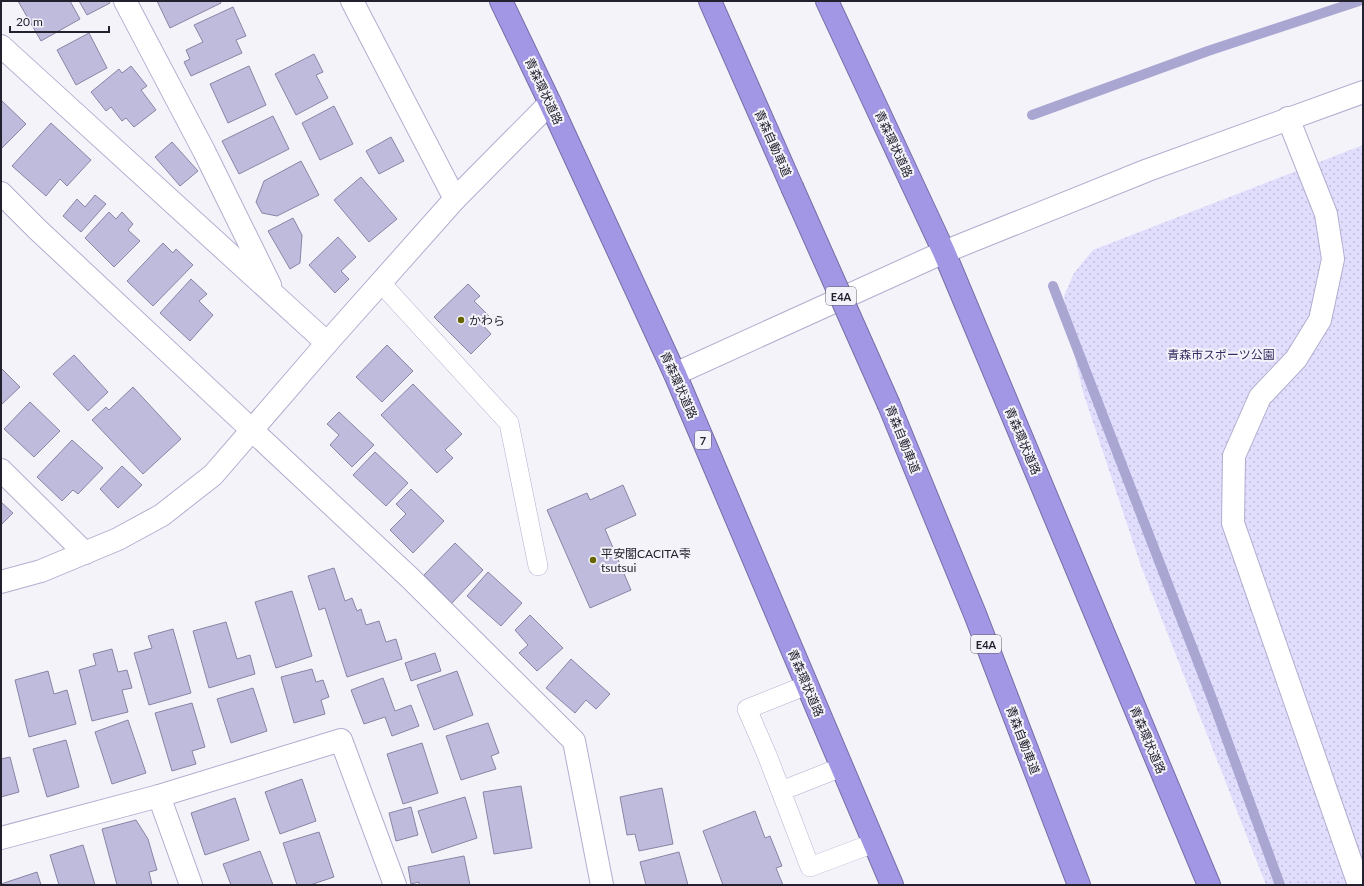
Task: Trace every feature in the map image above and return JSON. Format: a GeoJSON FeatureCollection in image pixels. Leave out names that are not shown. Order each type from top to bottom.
{"type":"FeatureCollection","features":[{"type":"Feature","properties":{"kind":"highway","name":"青森環状道路"},"geometry":{"type":"LineString","coordinates":[[501,1],[550,103],[675,374],[892,885]]}},
{"type":"Feature","properties":{"kind":"highway","name":"青森自動車道"},"geometry":{"type":"LineString","coordinates":[[710,1],[889,405],[974,614],[1078,885]]}},
{"type":"Feature","properties":{"kind":"highway","name":"青森環状道路"},"geometry":{"type":"LineString","coordinates":[[827,1],[944,252],[1209,885]]}},
{"type":"Feature","properties":{"kind":"street"},"geometry":{"type":"LineString","coordinates":[[125,1],[204,151],[275,295]]}},
{"type":"Feature","properties":{"kind":"street"},"geometry":{"type":"LineString","coordinates":[[352,1],[456,199]]}},
{"type":"Feature","properties":{"kind":"street"},"geometry":{"type":"LineString","coordinates":[[1,46],[327,343]]}},
{"type":"Feature","properties":{"kind":"street"},"geometry":{"type":"LineString","coordinates":[[675,374],[944,252],[1148,170],[1363,92]]}},
{"type":"Feature","properties":{"kind":"street"},"geometry":{"type":"LineString","coordinates":[[1,582],[41,571],[118,539],[162,515],[213,475],[327,343],[456,199],[550,103]]}},
{"type":"Feature","properties":{"kind":"street"},"geometry":{"type":"LineString","coordinates":[[1288,118],[1326,214],[1333,259],[1320,320],[1296,359],[1260,397],[1234,456],[1233,523],[1359,885]]}},
{"type":"Feature","properties":{"kind":"street"},"geometry":{"type":"LineString","coordinates":[[1,193],[37,229],[410,578],[574,741],[602,885]]}},
{"type":"Feature","properties":{"kind":"street"},"geometry":{"type":"LineString","coordinates":[[1,470],[85,553]]}},
{"type":"Feature","properties":{"kind":"street"},"geometry":{"type":"LineString","coordinates":[[1,838],[159,796],[341,740],[395,885]]}},
{"type":"Feature","properties":{"kind":"street"},"geometry":{"type":"LineString","coordinates":[[159,796],[191,885]]}},
{"type":"Feature","properties":{"kind":"lane"},"geometry":{"type":"LineString","coordinates":[[381,283],[509,423],[538,566]]}},
{"type":"Feature","properties":{"kind":"lane"},"geometry":{"type":"LineString","coordinates":[[807,685],[747,708],[810,867],[874,842]]}},
{"type":"Feature","properties":{"kind":"lane"},"geometry":{"type":"LineString","coordinates":[[781,791],[842,767]]}},
{"type":"Feature","properties":{"kind":"green space","name":"青森市スポーツ公園"},"geometry":{"type":"Polygon","coordinates":[[[1363,145],[1363,885],[1266,885],[1141,566],[1083,392],[1068,328],[1064,296],[1074,273],[1093,250],[1363,145]]]}},
{"type":"Feature","properties":{"kind":"building"},"geometry":{"type":"Polygon","coordinates":[[[18,1],[70,1],[80,19],[41,41],[18,1]]]}},
{"type":"Feature","properties":{"kind":"building"},"geometry":{"type":"Polygon","coordinates":[[[79,1],[109,1],[110,3],[87,15],[79,1]]]}},
{"type":"Feature","properties":{"kind":"building"},"geometry":{"type":"Polygon","coordinates":[[[157,1],[220,1],[221,3],[170,28],[157,1]]]}},
{"type":"Feature","properties":{"kind":"building"},"geometry":{"type":"Polygon","coordinates":[[[233,7],[246,36],[236,40],[242,53],[191,76],[184,62],[190,59],[186,50],[203,42],[194,25],[233,7]]]}},
{"type":"Feature","properties":{"kind":"building"},"geometry":{"type":"Polygon","coordinates":[[[89,33],[107,68],[76,85],[57,50],[89,33]]]}},
{"type":"Feature","properties":{"kind":"building"},"geometry":{"type":"Polygon","coordinates":[[[314,54],[323,72],[316,75],[328,98],[296,115],[275,74],[314,54]]]}},
{"type":"Feature","properties":{"kind":"building"},"geometry":{"type":"Polygon","coordinates":[[[131,66],[147,86],[141,90],[156,110],[134,127],[126,118],[122,121],[111,107],[106,111],[91,92],[119,69],[122,73],[131,66]]]}},
{"type":"Feature","properties":{"kind":"building"},"geometry":{"type":"Polygon","coordinates":[[[249,66],[266,105],[228,123],[210,84],[249,66]]]}},
{"type":"Feature","properties":{"kind":"building"},"geometry":{"type":"Polygon","coordinates":[[[1,100],[26,124],[1,149],[1,100]]]}},
{"type":"Feature","properties":{"kind":"building"},"geometry":{"type":"Polygon","coordinates":[[[334,106],[353,144],[320,160],[302,123],[334,106]]]}},
{"type":"Feature","properties":{"kind":"building"},"geometry":{"type":"Polygon","coordinates":[[[273,116],[289,149],[239,174],[222,141],[273,116]]]}},
{"type":"Feature","properties":{"kind":"building"},"geometry":{"type":"Polygon","coordinates":[[[51,123],[91,160],[67,186],[60,179],[46,196],[12,166],[51,123]]]}},
{"type":"Feature","properties":{"kind":"building"},"geometry":{"type":"Polygon","coordinates":[[[391,137],[404,161],[379,174],[366,151],[391,137]]]}},
{"type":"Feature","properties":{"kind":"building"},"geometry":{"type":"Polygon","coordinates":[[[172,142],[198,171],[180,186],[155,157],[172,142]]]}},
{"type":"Feature","properties":{"kind":"building"},"geometry":{"type":"Polygon","coordinates":[[[301,161],[319,195],[277,216],[262,213],[256,202],[264,181],[301,161]]]}},
{"type":"Feature","properties":{"kind":"building"},"geometry":{"type":"Polygon","coordinates":[[[361,177],[397,219],[369,242],[334,200],[361,177]]]}},
{"type":"Feature","properties":{"kind":"building"},"geometry":{"type":"Polygon","coordinates":[[[95,195],[106,204],[81,232],[63,216],[77,199],[85,207],[95,195]]]}},
{"type":"Feature","properties":{"kind":"building"},"geometry":{"type":"Polygon","coordinates":[[[109,212],[116,219],[122,212],[133,224],[128,230],[140,241],[114,267],[85,238],[109,212]]]}},
{"type":"Feature","properties":{"kind":"building"},"geometry":{"type":"Polygon","coordinates":[[[293,218],[302,235],[300,263],[290,269],[268,231],[293,218]]]}},
{"type":"Feature","properties":{"kind":"building"},"geometry":{"type":"Polygon","coordinates":[[[338,237],[356,257],[341,271],[349,279],[335,293],[309,265],[338,237]]]}},
{"type":"Feature","properties":{"kind":"building"},"geometry":{"type":"Polygon","coordinates":[[[163,243],[173,253],[176,249],[193,265],[153,306],[127,281],[163,243]]]}},
{"type":"Feature","properties":{"kind":"building"},"geometry":{"type":"Polygon","coordinates":[[[191,279],[207,294],[199,301],[213,315],[190,341],[160,313],[191,279]]]}},
{"type":"Feature","properties":{"kind":"building","name":"かわら"},"geometry":{"type":"Polygon","coordinates":[[[468,284],[480,296],[474,301],[489,316],[481,323],[491,334],[471,354],[434,317],[468,284]]]}},
{"type":"Feature","properties":{"kind":"building"},"geometry":{"type":"Polygon","coordinates":[[[387,345],[413,371],[382,402],[356,377],[387,345]]]}},
{"type":"Feature","properties":{"kind":"building"},"geometry":{"type":"Polygon","coordinates":[[[74,355],[108,392],[88,411],[53,374],[74,355]]]}},
{"type":"Feature","properties":{"kind":"building"},"geometry":{"type":"Polygon","coordinates":[[[1,368],[20,387],[1,405],[1,368]]]}},
{"type":"Feature","properties":{"kind":"building"},"geometry":{"type":"Polygon","coordinates":[[[413,384],[462,434],[445,450],[453,458],[437,473],[381,415],[413,384]]]}},
{"type":"Feature","properties":{"kind":"building"},"geometry":{"type":"Polygon","coordinates":[[[133,387],[181,439],[143,474],[92,420],[106,407],[109,410],[133,387]]]}},
{"type":"Feature","properties":{"kind":"building"},"geometry":{"type":"Polygon","coordinates":[[[30,402],[60,431],[34,457],[4,429],[30,402]]]}},
{"type":"Feature","properties":{"kind":"building"},"geometry":{"type":"Polygon","coordinates":[[[339,412],[374,445],[352,467],[330,445],[339,435],[327,424],[339,412]]]}},
{"type":"Feature","properties":{"kind":"building"},"geometry":{"type":"Polygon","coordinates":[[[72,440],[103,468],[78,494],[73,490],[62,501],[37,477],[72,440]]]}},
{"type":"Feature","properties":{"kind":"building"},"geometry":{"type":"Polygon","coordinates":[[[375,452],[408,483],[386,506],[353,475],[375,452]]]}},
{"type":"Feature","properties":{"kind":"building"},"geometry":{"type":"Polygon","coordinates":[[[122,466],[142,485],[118,508],[100,489],[122,466]]]}},
{"type":"Feature","properties":{"kind":"building","name":"平安閣CACITA雫 tsutsui"},"geometry":{"type":"Polygon","coordinates":[[[623,485],[636,515],[605,529],[631,590],[590,608],[547,510],[587,493],[590,500],[623,485]]]}},
{"type":"Feature","properties":{"kind":"building"},"geometry":{"type":"Polygon","coordinates":[[[411,489],[444,521],[413,553],[390,530],[406,514],[396,504],[411,489]]]}},
{"type":"Feature","properties":{"kind":"building"},"geometry":{"type":"Polygon","coordinates":[[[1,502],[13,513],[1,525],[1,502]]]}},
{"type":"Feature","properties":{"kind":"building"},"geometry":{"type":"Polygon","coordinates":[[[455,543],[483,570],[452,603],[424,575],[455,543]]]}},
{"type":"Feature","properties":{"kind":"building"},"geometry":{"type":"Polygon","coordinates":[[[334,568],[345,601],[352,598],[357,611],[361,609],[366,625],[379,621],[386,642],[396,639],[402,659],[347,677],[325,608],[319,610],[308,576],[334,568]]]}},
{"type":"Feature","properties":{"kind":"building"},"geometry":{"type":"Polygon","coordinates":[[[488,572],[522,603],[501,626],[467,596],[488,572]]]}},
{"type":"Feature","properties":{"kind":"building"},"geometry":{"type":"Polygon","coordinates":[[[292,591],[312,656],[276,668],[255,602],[292,591]]]}},
{"type":"Feature","properties":{"kind":"building"},"geometry":{"type":"Polygon","coordinates":[[[530,615],[563,648],[537,671],[519,653],[528,645],[515,630],[530,615]]]}},
{"type":"Feature","properties":{"kind":"building"},"geometry":{"type":"Polygon","coordinates":[[[226,622],[237,659],[250,655],[255,674],[209,688],[193,631],[226,622]]]}},
{"type":"Feature","properties":{"kind":"building"},"geometry":{"type":"Polygon","coordinates":[[[173,629],[191,693],[149,705],[134,653],[152,648],[148,636],[173,629]]]}},
{"type":"Feature","properties":{"kind":"building"},"geometry":{"type":"Polygon","coordinates":[[[112,649],[118,672],[127,670],[132,688],[122,690],[128,712],[92,721],[79,670],[96,665],[93,654],[112,649]]]}},
{"type":"Feature","properties":{"kind":"building"},"geometry":{"type":"Polygon","coordinates":[[[435,653],[441,671],[411,681],[405,663],[435,653]]]}},
{"type":"Feature","properties":{"kind":"building"},"geometry":{"type":"Polygon","coordinates":[[[571,659],[610,694],[596,709],[586,700],[575,713],[546,688],[571,659]]]}},
{"type":"Feature","properties":{"kind":"building"},"geometry":{"type":"Polygon","coordinates":[[[312,669],[316,682],[323,680],[329,697],[321,700],[325,714],[294,723],[281,677],[312,669]]]}},
{"type":"Feature","properties":{"kind":"building"},"geometry":{"type":"Polygon","coordinates":[[[48,671],[54,694],[67,690],[76,724],[29,737],[15,680],[48,671]]]}},
{"type":"Feature","properties":{"kind":"building"},"geometry":{"type":"Polygon","coordinates":[[[457,671],[473,715],[434,730],[417,685],[457,671]]]}},
{"type":"Feature","properties":{"kind":"building"},"geometry":{"type":"Polygon","coordinates":[[[383,678],[395,711],[411,705],[419,726],[392,736],[385,717],[364,724],[351,690],[383,678]]]}},
{"type":"Feature","properties":{"kind":"building"},"geometry":{"type":"Polygon","coordinates":[[[253,688],[267,731],[231,743],[217,699],[253,688]]]}},
{"type":"Feature","properties":{"kind":"building"},"geometry":{"type":"Polygon","coordinates":[[[192,703],[205,747],[192,751],[196,764],[172,771],[155,713],[192,703]]]}},
{"type":"Feature","properties":{"kind":"building"},"geometry":{"type":"Polygon","coordinates":[[[128,720],[146,773],[112,784],[95,732],[128,720]]]}},
{"type":"Feature","properties":{"kind":"building"},"geometry":{"type":"Polygon","coordinates":[[[488,723],[499,753],[491,756],[496,769],[461,780],[446,736],[488,723]]]}},
{"type":"Feature","properties":{"kind":"building"},"geometry":{"type":"Polygon","coordinates":[[[66,740],[79,787],[47,797],[33,749],[66,740]]]}},
{"type":"Feature","properties":{"kind":"building"},"geometry":{"type":"Polygon","coordinates":[[[422,743],[438,793],[403,804],[387,754],[422,743]]]}},
{"type":"Feature","properties":{"kind":"building"},"geometry":{"type":"Polygon","coordinates":[[[10,757],[19,792],[1,797],[1,759],[10,757]]]}},
{"type":"Feature","properties":{"kind":"building"},"geometry":{"type":"Polygon","coordinates":[[[302,779],[316,821],[280,834],[265,792],[302,779]]]}},
{"type":"Feature","properties":{"kind":"building"},"geometry":{"type":"Polygon","coordinates":[[[521,786],[532,848],[494,854],[483,792],[521,786]]]}},
{"type":"Feature","properties":{"kind":"building"},"geometry":{"type":"Polygon","coordinates":[[[662,788],[673,844],[639,851],[635,834],[627,835],[620,797],[662,788]]]}},
{"type":"Feature","properties":{"kind":"building"},"geometry":{"type":"Polygon","coordinates":[[[465,797],[477,838],[432,853],[418,811],[465,797]]]}},
{"type":"Feature","properties":{"kind":"building"},"geometry":{"type":"Polygon","coordinates":[[[235,798],[249,840],[205,855],[191,813],[235,798]]]}},
{"type":"Feature","properties":{"kind":"building"},"geometry":{"type":"Polygon","coordinates":[[[411,807],[418,835],[396,841],[389,813],[411,807]]]}},
{"type":"Feature","properties":{"kind":"building"},"geometry":{"type":"Polygon","coordinates":[[[755,811],[765,838],[770,836],[782,866],[776,868],[783,885],[723,885],[703,831],[755,811]]]}},
{"type":"Feature","properties":{"kind":"building"},"geometry":{"type":"Polygon","coordinates":[[[136,820],[148,839],[157,870],[149,872],[152,885],[117,885],[102,829],[136,820]]]}},
{"type":"Feature","properties":{"kind":"building"},"geometry":{"type":"Polygon","coordinates":[[[319,832],[334,877],[310,885],[297,885],[283,843],[319,832]]]}},
{"type":"Feature","properties":{"kind":"building"},"geometry":{"type":"Polygon","coordinates":[[[83,845],[95,885],[59,885],[50,855],[83,845]]]}},
{"type":"Feature","properties":{"kind":"building"},"geometry":{"type":"Polygon","coordinates":[[[260,851],[273,885],[231,885],[223,864],[260,851]]]}},
{"type":"Feature","properties":{"kind":"building"},"geometry":{"type":"Polygon","coordinates":[[[679,852],[688,885],[646,885],[640,862],[679,852]]]}},
{"type":"Feature","properties":{"kind":"building"},"geometry":{"type":"Polygon","coordinates":[[[464,856],[470,885],[419,885],[419,882],[411,884],[408,867],[464,856]]]}},
{"type":"Feature","properties":{"kind":"building"},"geometry":{"type":"Polygon","coordinates":[[[37,872],[41,885],[1,885],[1,884],[37,872]]]}},
{"type":"Feature","properties":{"kind":"waterway"},"geometry":{"type":"LineString","coordinates":[[1032,115],[1208,51],[1359,1]]}},
{"type":"Feature","properties":{"kind":"waterway"},"geometry":{"type":"LineString","coordinates":[[1053,286],[1211,696],[1280,885]]}},
{"type":"Feature","properties":{"kind":"place","name":"かわら"},"geometry":{"type":"Point","coordinates":[461,320]}},
{"type":"Feature","properties":{"kind":"place","name":"平安閣CACITA雫 tsutsui"},"geometry":{"type":"Point","coordinates":[593,560]}}]}
